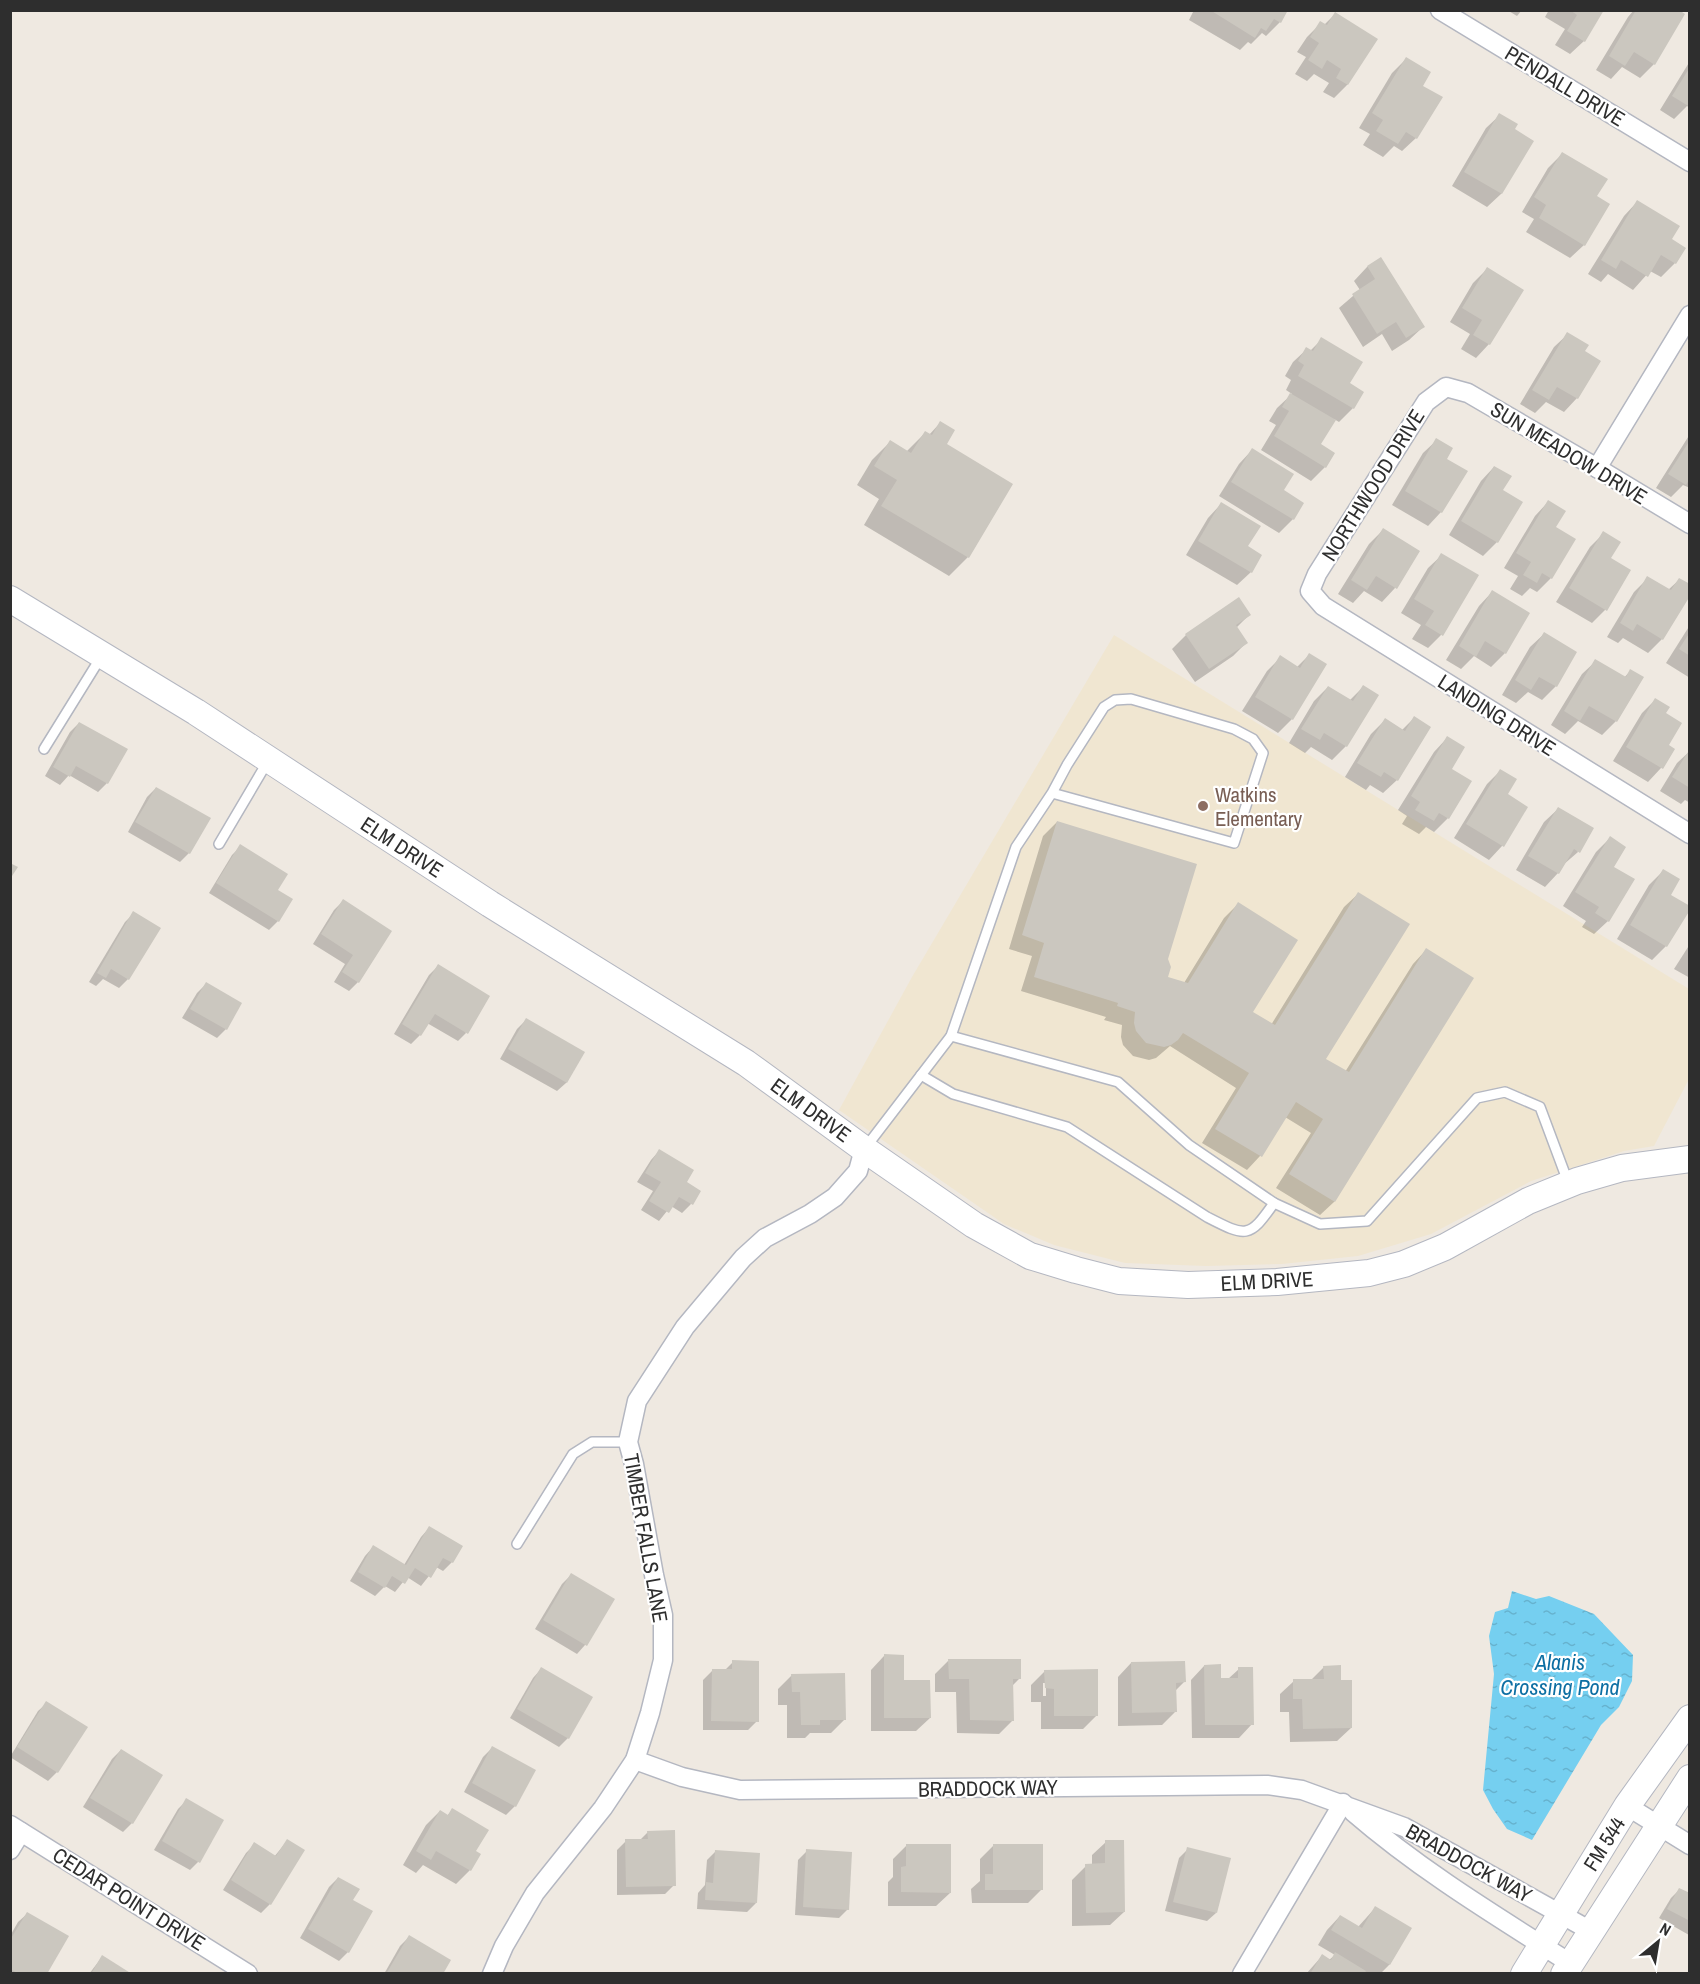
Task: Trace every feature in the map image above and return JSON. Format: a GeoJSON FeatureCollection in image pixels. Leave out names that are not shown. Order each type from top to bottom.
{"type":"FeatureCollection","features":[{"type":"Feature","properties":{"kind":"street","name":"PENDALL DRIVE"},"geometry":{"type":"LineString","coordinates":[[1440,10],[1689,162]]}},
{"type":"Feature","properties":{"kind":"street"},"geometry":{"type":"LineString","coordinates":[[1597,468],[1689,315]]}},
{"type":"Feature","properties":{"kind":"street","name":"SUN MEADOW DRIVE"},"geometry":{"type":"LineString","coordinates":[[1446,387],[1468,393],[1689,524]]}},
{"type":"Feature","properties":{"kind":"street","name":"NORTHWOOD DRIVE"},"geometry":{"type":"LineString","coordinates":[[1310,591],[1317,574],[1426,402],[1446,387]]}},
{"type":"Feature","properties":{"kind":"street","name":"LANDING DRIVE"},"geometry":{"type":"LineString","coordinates":[[1310,591],[1323,606],[1689,834]]}},
{"type":"Feature","properties":{"kind":"street","name":"ELM DRIVE"},"geometry":{"type":"LineString","coordinates":[[10,599],[196,712],[490,904],[746,1063],[974,1225],[1030,1256],[1119,1281],[1188,1285],[1277,1282],[1369,1273],[1404,1264],[1445,1248],[1528,1201],[1569,1184],[1622,1168],[1689,1159]]}},
{"type":"Feature","properties":{"kind":"street","name":"TIMBER FALLS LANE"},"geometry":{"type":"LineString","coordinates":[[492,1974],[504,1946],[535,1893],[603,1808],[635,1760],[663,1660],[663,1615],[628,1443],[637,1401],[685,1327],[743,1258],[765,1238],[810,1214],[835,1197],[858,1172],[864,1149]]}},
{"type":"Feature","properties":{"kind":"street","name":"FM 544"},"geometry":{"type":"LineString","coordinates":[[1524,1974],[1627,1806],[1689,1718]]}},
{"type":"Feature","properties":{"kind":"street","name":"BRADDOCK WAY"},"geometry":{"type":"LineString","coordinates":[[635,1760],[682,1777],[740,1790],[1267,1785],[1302,1790],[1404,1827],[1591,1931]]}},
{"type":"Feature","properties":{"kind":"street","name":"FM 544"},"geometry":{"type":"LineString","coordinates":[[1567,1968],[1689,1778]]}},
{"type":"Feature","properties":{"kind":"street"},"geometry":{"type":"LineString","coordinates":[[1242,1974],[1343,1803]]}},
{"type":"Feature","properties":{"kind":"street","name":"BRADDOCK WAY"},"geometry":{"type":"LineString","coordinates":[[1343,1803],[1377,1833],[1425,1868],[1541,1945],[1567,1968]]}},
{"type":"Feature","properties":{"kind":"street"},"geometry":{"type":"LineString","coordinates":[[1627,1806],[1689,1845]]}},
{"type":"Feature","properties":{"kind":"street"},"geometry":{"type":"LineString","coordinates":[[10,1850],[16,1828]]}},
{"type":"Feature","properties":{"kind":"street","name":"CEDAR POINT DRIVE"},"geometry":{"type":"LineString","coordinates":[[16,1828],[248,1974]]}},
{"type":"Feature","properties":{"kind":"lane"},"geometry":{"type":"LineString","coordinates":[[44,749],[103,655]]}},
{"type":"Feature","properties":{"kind":"lane"},"geometry":{"type":"LineString","coordinates":[[864,1149],[951,1036],[1016,847],[1104,707],[1115,700],[1131,699],[1234,729],[1253,739],[1263,753],[1234,843],[1052,793]]}},
{"type":"Feature","properties":{"kind":"lane"},"geometry":{"type":"LineString","coordinates":[[219,844],[268,761]]}},
{"type":"Feature","properties":{"kind":"lane"},"geometry":{"type":"LineString","coordinates":[[951,1036],[1118,1082],[1188,1145],[1274,1203],[1320,1224],[1367,1221],[1476,1098],[1505,1092],[1540,1107],[1569,1184]]}},
{"type":"Feature","properties":{"kind":"lane"},"geometry":{"type":"LineString","coordinates":[[921,1075],[953,1094],[1067,1127],[1207,1217],[1228,1228],[1244,1232],[1256,1228],[1274,1203]]}},
{"type":"Feature","properties":{"kind":"lane"},"geometry":{"type":"LineString","coordinates":[[517,1544],[573,1454],[592,1442],[628,1443]]}},
{"type":"Feature","properties":{"kind":"shaded area","name":"Watkins Elementary"},"geometry":{"type":"Polygon","coordinates":[[[1114,635],[1689,989],[1689,1079],[1654,1146],[1624,1151],[1531,1181],[1431,1234],[1358,1256],[1282,1264],[1206,1266],[1125,1263],[1054,1245],[1004,1224],[839,1110],[912,977],[1114,635]]]}},
{"type":"Feature","properties":{"kind":"water","name":"Alanis Crossing Pond"},"geometry":{"type":"Polygon","coordinates":[[[1512,1591],[1536,1599],[1549,1596],[1594,1614],[1633,1655],[1632,1681],[1619,1707],[1601,1725],[1532,1840],[1507,1829],[1483,1790],[1494,1674],[1489,1636],[1495,1612],[1508,1608],[1512,1591]]]}},
{"type":"Feature","properties":{"kind":"building"},"geometry":{"type":"Polygon","coordinates":[[[1210,10],[1288,10],[1281,23],[1274,19],[1266,31],[1261,28],[1255,38],[1210,10]]]}},
{"type":"Feature","properties":{"kind":"building"},"geometry":{"type":"Polygon","coordinates":[[[1570,10],[1604,10],[1585,42],[1567,31],[1577,15],[1570,10]]]}},
{"type":"Feature","properties":{"kind":"building"},"geometry":{"type":"Polygon","coordinates":[[[1636,10],[1679,10],[1685,14],[1655,65],[1634,52],[1625,66],[1609,56],[1636,10]]]}},
{"type":"Feature","properties":{"kind":"building"},"geometry":{"type":"Polygon","coordinates":[[[1335,12],[1378,39],[1348,85],[1336,78],[1341,69],[1327,60],[1322,69],[1308,60],[1319,43],[1310,37],[1320,21],[1327,25],[1335,12]]]}},
{"type":"Feature","properties":{"kind":"building"},"geometry":{"type":"Polygon","coordinates":[[[1406,57],[1431,72],[1423,86],[1443,97],[1417,139],[1406,132],[1398,144],[1376,131],[1383,120],[1372,113],[1406,57]]]}},
{"type":"Feature","properties":{"kind":"building"},"geometry":{"type":"Polygon","coordinates":[[[1690,67],[1690,107],[1672,96],[1690,67]]]}},
{"type":"Feature","properties":{"kind":"building"},"geometry":{"type":"Polygon","coordinates":[[[1499,113],[1518,124],[1515,129],[1534,141],[1502,194],[1464,172],[1499,113]]]}},
{"type":"Feature","properties":{"kind":"building"},"geometry":{"type":"Polygon","coordinates":[[[1562,152],[1608,179],[1597,196],[1610,204],[1585,246],[1539,218],[1546,205],[1534,197],[1562,152]]]}},
{"type":"Feature","properties":{"kind":"building"},"geometry":{"type":"Polygon","coordinates":[[[1637,200],[1680,226],[1672,239],[1686,248],[1676,264],[1661,255],[1648,277],[1621,260],[1616,269],[1601,260],[1637,200]]]}},
{"type":"Feature","properties":{"kind":"building"},"geometry":{"type":"Polygon","coordinates":[[[1381,257],[1425,327],[1406,338],[1396,322],[1377,334],[1352,294],[1375,279],[1367,266],[1381,257]]]}},
{"type":"Feature","properties":{"kind":"building"},"geometry":{"type":"Polygon","coordinates":[[[1487,267],[1524,290],[1490,345],[1473,335],[1482,320],[1462,308],[1487,267]]]}},
{"type":"Feature","properties":{"kind":"building"},"geometry":{"type":"Polygon","coordinates":[[[1567,332],[1589,345],[1585,351],[1601,361],[1578,399],[1557,387],[1549,400],[1532,390],[1567,332]]]}},
{"type":"Feature","properties":{"kind":"building"},"geometry":{"type":"Polygon","coordinates":[[[1321,337],[1363,362],[1350,383],[1364,392],[1354,409],[1298,376],[1304,365],[1298,361],[1306,347],[1313,351],[1321,337]]]}},
{"type":"Feature","properties":{"kind":"building"},"geometry":{"type":"Polygon","coordinates":[[[1290,393],[1336,420],[1321,444],[1335,453],[1326,468],[1274,436],[1289,411],[1282,407],[1290,393]]]}},
{"type":"Feature","properties":{"kind":"building"},"geometry":{"type":"Polygon","coordinates":[[[940,421],[955,430],[947,444],[1013,484],[969,558],[881,506],[897,480],[874,466],[890,440],[911,453],[925,431],[932,435],[940,421]]]}},
{"type":"Feature","properties":{"kind":"building"},"geometry":{"type":"Polygon","coordinates":[[[1436,438],[1453,448],[1447,459],[1468,471],[1442,513],[1405,491],[1436,438]]]}},
{"type":"Feature","properties":{"kind":"building"},"geometry":{"type":"Polygon","coordinates":[[[1690,440],[1690,478],[1686,485],[1668,474],[1690,440]]]}},
{"type":"Feature","properties":{"kind":"building"},"geometry":{"type":"Polygon","coordinates":[[[1252,448],[1294,474],[1284,490],[1304,503],[1294,520],[1231,482],[1252,448]]]}},
{"type":"Feature","properties":{"kind":"building"},"geometry":{"type":"Polygon","coordinates":[[[1494,466],[1512,476],[1503,490],[1523,502],[1498,543],[1461,521],[1494,466]]]}},
{"type":"Feature","properties":{"kind":"building"},"geometry":{"type":"Polygon","coordinates":[[[1548,500],[1566,511],[1556,527],[1576,539],[1552,579],[1542,573],[1537,583],[1523,575],[1531,562],[1516,553],[1548,500]]]}},
{"type":"Feature","properties":{"kind":"building"},"geometry":{"type":"Polygon","coordinates":[[[1221,502],[1261,526],[1248,546],[1262,555],[1252,573],[1198,541],[1221,502]]]}},
{"type":"Feature","properties":{"kind":"building"},"geometry":{"type":"Polygon","coordinates":[[[1383,528],[1420,551],[1397,589],[1376,576],[1367,590],[1351,580],[1383,528]]]}},
{"type":"Feature","properties":{"kind":"building"},"geometry":{"type":"Polygon","coordinates":[[[1603,531],[1621,542],[1611,558],[1631,570],[1607,611],[1569,588],[1603,531]]]}},
{"type":"Feature","properties":{"kind":"building"},"geometry":{"type":"Polygon","coordinates":[[[1441,553],[1479,575],[1443,636],[1425,625],[1434,611],[1414,599],[1441,553]]]}},
{"type":"Feature","properties":{"kind":"building"},"geometry":{"type":"Polygon","coordinates":[[[1647,576],[1671,590],[1679,578],[1690,584],[1690,596],[1663,640],[1637,624],[1633,631],[1620,623],[1647,576]]]}},
{"type":"Feature","properties":{"kind":"building"},"geometry":{"type":"Polygon","coordinates":[[[1492,590],[1530,613],[1506,654],[1485,641],[1476,657],[1459,646],[1492,590]]]}},
{"type":"Feature","properties":{"kind":"building"},"geometry":{"type":"Polygon","coordinates":[[[1239,597],[1251,615],[1236,625],[1248,643],[1209,669],[1185,634],[1239,597]]]}},
{"type":"Feature","properties":{"kind":"building"},"geometry":{"type":"Polygon","coordinates":[[[1544,632],[1577,652],[1557,687],[1539,677],[1531,690],[1515,680],[1544,632]]]}},
{"type":"Feature","properties":{"kind":"building"},"geometry":{"type":"Polygon","coordinates":[[[1690,632],[1690,656],[1679,649],[1690,632]]]}},
{"type":"Feature","properties":{"kind":"building"},"geometry":{"type":"Polygon","coordinates":[[[1309,653],[1327,664],[1293,720],[1255,697],[1280,655],[1300,668],[1309,653]]]}},
{"type":"Feature","properties":{"kind":"building"},"geometry":{"type":"Polygon","coordinates":[[[1595,659],[1626,677],[1630,669],[1644,677],[1617,722],[1589,706],[1580,721],[1564,711],[1595,659]]]}},
{"type":"Feature","properties":{"kind":"building"},"geometry":{"type":"Polygon","coordinates":[[[1363,685],[1379,695],[1347,747],[1324,733],[1320,740],[1301,729],[1328,686],[1353,701],[1363,685]]]}},
{"type":"Feature","properties":{"kind":"building"},"geometry":{"type":"Polygon","coordinates":[[[1655,698],[1670,707],[1666,713],[1682,723],[1669,745],[1675,749],[1663,769],[1626,747],[1655,698]]]}},
{"type":"Feature","properties":{"kind":"building"},"geometry":{"type":"Polygon","coordinates":[[[1414,716],[1431,727],[1398,781],[1384,772],[1381,777],[1357,763],[1385,718],[1405,731],[1414,716]]]}},
{"type":"Feature","properties":{"kind":"building"},"geometry":{"type":"Polygon","coordinates":[[[79,722],[128,749],[108,784],[76,766],[70,777],[53,767],[79,722]]]}},
{"type":"Feature","properties":{"kind":"building"},"geometry":{"type":"Polygon","coordinates":[[[1447,736],[1465,747],[1452,769],[1472,781],[1449,819],[1439,813],[1434,821],[1415,810],[1420,802],[1411,796],[1447,736]]]}},
{"type":"Feature","properties":{"kind":"building"},"geometry":{"type":"Polygon","coordinates":[[[1690,749],[1690,788],[1672,777],[1690,749]]]}},
{"type":"Feature","properties":{"kind":"building"},"geometry":{"type":"Polygon","coordinates":[[[1500,769],[1517,779],[1508,794],[1528,807],[1504,847],[1466,824],[1500,769]]]}},
{"type":"Feature","properties":{"kind":"building"},"geometry":{"type":"Polygon","coordinates":[[[156,787],[211,818],[190,854],[135,822],[156,787]]]}},
{"type":"Feature","properties":{"kind":"building"},"geometry":{"type":"Polygon","coordinates":[[[1558,807],[1594,828],[1580,853],[1574,849],[1559,874],[1528,856],[1558,807]]]}},
{"type":"Feature","properties":{"kind":"building"},"geometry":{"type":"Polygon","coordinates":[[[1057,821],[1197,864],[1168,959],[1171,967],[1168,977],[1188,983],[1238,902],[1298,940],[1253,1012],[1275,1025],[1358,892],[1410,924],[1326,1059],[1349,1072],[1426,948],[1474,978],[1335,1202],[1289,1174],[1323,1119],[1296,1102],[1262,1157],[1215,1129],[1249,1073],[1183,1033],[1178,1040],[1164,1047],[1146,1043],[1136,1031],[1135,1012],[1117,1006],[1118,1003],[1034,977],[1044,943],[1022,935],[1057,821]]]}},
{"type":"Feature","properties":{"kind":"building"},"geometry":{"type":"Polygon","coordinates":[[[1610,836],[1626,847],[1614,867],[1635,879],[1609,922],[1595,913],[1599,907],[1575,892],[1610,836]]]}},
{"type":"Feature","properties":{"kind":"building"},"geometry":{"type":"Polygon","coordinates":[[[240,844],[288,874],[278,890],[293,899],[279,922],[216,883],[240,844]]]}},
{"type":"Feature","properties":{"kind":"building"},"geometry":{"type":"Polygon","coordinates":[[[10,863],[18,867],[10,879],[10,863]]]}},
{"type":"Feature","properties":{"kind":"building"},"geometry":{"type":"Polygon","coordinates":[[[1663,869],[1680,879],[1671,895],[1690,906],[1690,910],[1667,947],[1630,925],[1663,869]]]}},
{"type":"Feature","properties":{"kind":"building"},"geometry":{"type":"Polygon","coordinates":[[[343,899],[392,931],[359,983],[342,972],[353,955],[321,934],[343,899]]]}},
{"type":"Feature","properties":{"kind":"building"},"geometry":{"type":"Polygon","coordinates":[[[133,911],[161,928],[129,980],[111,969],[106,978],[97,973],[133,911]]]}},
{"type":"Feature","properties":{"kind":"building"},"geometry":{"type":"Polygon","coordinates":[[[438,964],[490,996],[468,1034],[435,1014],[421,1036],[402,1024],[438,964]]]}},
{"type":"Feature","properties":{"kind":"building"},"geometry":{"type":"Polygon","coordinates":[[[206,982],[242,1003],[227,1030],[190,1009],[206,982]]]}},
{"type":"Feature","properties":{"kind":"building"},"geometry":{"type":"Polygon","coordinates":[[[526,1018],[585,1052],[567,1083],[508,1049],[526,1018]]]}},
{"type":"Feature","properties":{"kind":"building"},"geometry":{"type":"Polygon","coordinates":[[[659,1149],[694,1170],[687,1182],[701,1191],[693,1205],[679,1197],[669,1213],[649,1201],[661,1182],[645,1173],[659,1149]]]}},
{"type":"Feature","properties":{"kind":"building"},"geometry":{"type":"Polygon","coordinates":[[[429,1526],[463,1546],[453,1563],[443,1558],[431,1578],[415,1568],[405,1584],[392,1576],[385,1588],[358,1572],[373,1545],[406,1565],[429,1526]]]}},
{"type":"Feature","properties":{"kind":"building"},"geometry":{"type":"Polygon","coordinates":[[[571,1573],[615,1599],[587,1646],[543,1620],[571,1573]]]}},
{"type":"Feature","properties":{"kind":"building"},"geometry":{"type":"Polygon","coordinates":[[[884,1654],[904,1655],[904,1680],[930,1680],[931,1718],[884,1718],[884,1654]]]}},
{"type":"Feature","properties":{"kind":"building"},"geometry":{"type":"Polygon","coordinates":[[[948,1659],[1021,1659],[1021,1679],[1013,1679],[1014,1721],[970,1720],[969,1679],[949,1679],[948,1659]]]}},
{"type":"Feature","properties":{"kind":"building"},"geometry":{"type":"Polygon","coordinates":[[[732,1660],[759,1661],[759,1722],[711,1721],[712,1669],[732,1669],[732,1660]]]}},
{"type":"Feature","properties":{"kind":"building"},"geometry":{"type":"Polygon","coordinates":[[[1185,1661],[1186,1682],[1176,1683],[1177,1712],[1132,1713],[1131,1662],[1185,1661]]]}},
{"type":"Feature","properties":{"kind":"building"},"geometry":{"type":"Polygon","coordinates":[[[1221,1664],[1221,1678],[1238,1678],[1238,1667],[1253,1667],[1254,1725],[1205,1725],[1204,1665],[1221,1664]]]}},
{"type":"Feature","properties":{"kind":"building"},"geometry":{"type":"Polygon","coordinates":[[[1341,1665],[1341,1680],[1352,1680],[1352,1728],[1303,1729],[1302,1699],[1293,1699],[1293,1679],[1324,1679],[1323,1666],[1341,1665]]]}},
{"type":"Feature","properties":{"kind":"building"},"geometry":{"type":"Polygon","coordinates":[[[541,1667],[593,1697],[569,1739],[517,1709],[541,1667]]]}},
{"type":"Feature","properties":{"kind":"building"},"geometry":{"type":"Polygon","coordinates":[[[1098,1669],[1098,1716],[1054,1716],[1054,1689],[1045,1688],[1044,1670],[1098,1669]]]}},
{"type":"Feature","properties":{"kind":"building"},"geometry":{"type":"Polygon","coordinates":[[[845,1673],[846,1720],[820,1720],[820,1725],[801,1725],[800,1692],[792,1692],[791,1674],[845,1673]]]}},
{"type":"Feature","properties":{"kind":"building"},"geometry":{"type":"Polygon","coordinates":[[[46,1701],[88,1727],[58,1773],[17,1747],[46,1701]]]}},
{"type":"Feature","properties":{"kind":"building"},"geometry":{"type":"Polygon","coordinates":[[[492,1746],[536,1770],[516,1807],[472,1783],[492,1746]]]}},
{"type":"Feature","properties":{"kind":"building"},"geometry":{"type":"Polygon","coordinates":[[[121,1749],[163,1775],[133,1824],[90,1798],[121,1749]]]}},
{"type":"Feature","properties":{"kind":"building"},"geometry":{"type":"Polygon","coordinates":[[[186,1798],[224,1820],[200,1863],[162,1841],[186,1798]]]}},
{"type":"Feature","properties":{"kind":"building"},"geometry":{"type":"Polygon","coordinates":[[[452,1808],[489,1830],[476,1851],[481,1854],[471,1871],[436,1851],[431,1860],[416,1851],[440,1810],[448,1815],[452,1808]]]}},
{"type":"Feature","properties":{"kind":"building"},"geometry":{"type":"Polygon","coordinates":[[[675,1830],[676,1886],[626,1887],[625,1839],[648,1839],[647,1831],[675,1830]]]}},
{"type":"Feature","properties":{"kind":"building"},"geometry":{"type":"Polygon","coordinates":[[[287,1839],[305,1850],[271,1905],[231,1880],[254,1842],[276,1856],[287,1839]]]}},
{"type":"Feature","properties":{"kind":"building"},"geometry":{"type":"Polygon","coordinates":[[[1105,1840],[1124,1840],[1125,1912],[1086,1913],[1085,1864],[1105,1863],[1105,1840]]]}},
{"type":"Feature","properties":{"kind":"building"},"geometry":{"type":"Polygon","coordinates":[[[906,1844],[951,1844],[951,1893],[901,1892],[901,1867],[906,1866],[906,1844]]]}},
{"type":"Feature","properties":{"kind":"building"},"geometry":{"type":"Polygon","coordinates":[[[993,1844],[1043,1844],[1043,1890],[985,1890],[985,1874],[993,1874],[993,1844]]]}},
{"type":"Feature","properties":{"kind":"building"},"geometry":{"type":"Polygon","coordinates":[[[1187,1847],[1231,1858],[1217,1913],[1173,1902],[1187,1847]]]}},
{"type":"Feature","properties":{"kind":"building"},"geometry":{"type":"Polygon","coordinates":[[[806,1849],[852,1852],[849,1910],[803,1907],[806,1849]]]}},
{"type":"Feature","properties":{"kind":"building"},"geometry":{"type":"Polygon","coordinates":[[[715,1850],[760,1853],[757,1903],[705,1900],[706,1882],[713,1883],[715,1850]]]}},
{"type":"Feature","properties":{"kind":"building"},"geometry":{"type":"Polygon","coordinates":[[[338,1877],[360,1889],[353,1900],[373,1911],[349,1953],[308,1929],[338,1877]]]}},
{"type":"Feature","properties":{"kind":"building"},"geometry":{"type":"Polygon","coordinates":[[[1679,1888],[1690,1893],[1690,1921],[1667,1909],[1679,1888]]]}},
{"type":"Feature","properties":{"kind":"building"},"geometry":{"type":"Polygon","coordinates":[[[1375,1906],[1412,1928],[1390,1965],[1331,1930],[1340,1915],[1362,1928],[1375,1906]]]}},
{"type":"Feature","properties":{"kind":"building"},"geometry":{"type":"Polygon","coordinates":[[[27,1912],[69,1936],[47,1974],[19,1974],[10,1969],[10,1940],[27,1912]]]}},
{"type":"Feature","properties":{"kind":"building"},"geometry":{"type":"Polygon","coordinates":[[[409,1935],[451,1960],[443,1974],[386,1974],[409,1935]]]}},
{"type":"Feature","properties":{"kind":"building"},"geometry":{"type":"Polygon","coordinates":[[[1335,1952],[1366,1971],[1364,1974],[1310,1974],[1322,1954],[1331,1960],[1335,1952]]]}},
{"type":"Feature","properties":{"kind":"building"},"geometry":{"type":"Polygon","coordinates":[[[102,1955],[132,1974],[91,1974],[102,1955]]]}},
{"type":"Feature","properties":{"kind":"place","name":"Watkins Elementary"},"geometry":{"type":"Point","coordinates":[1203,806]}}]}
